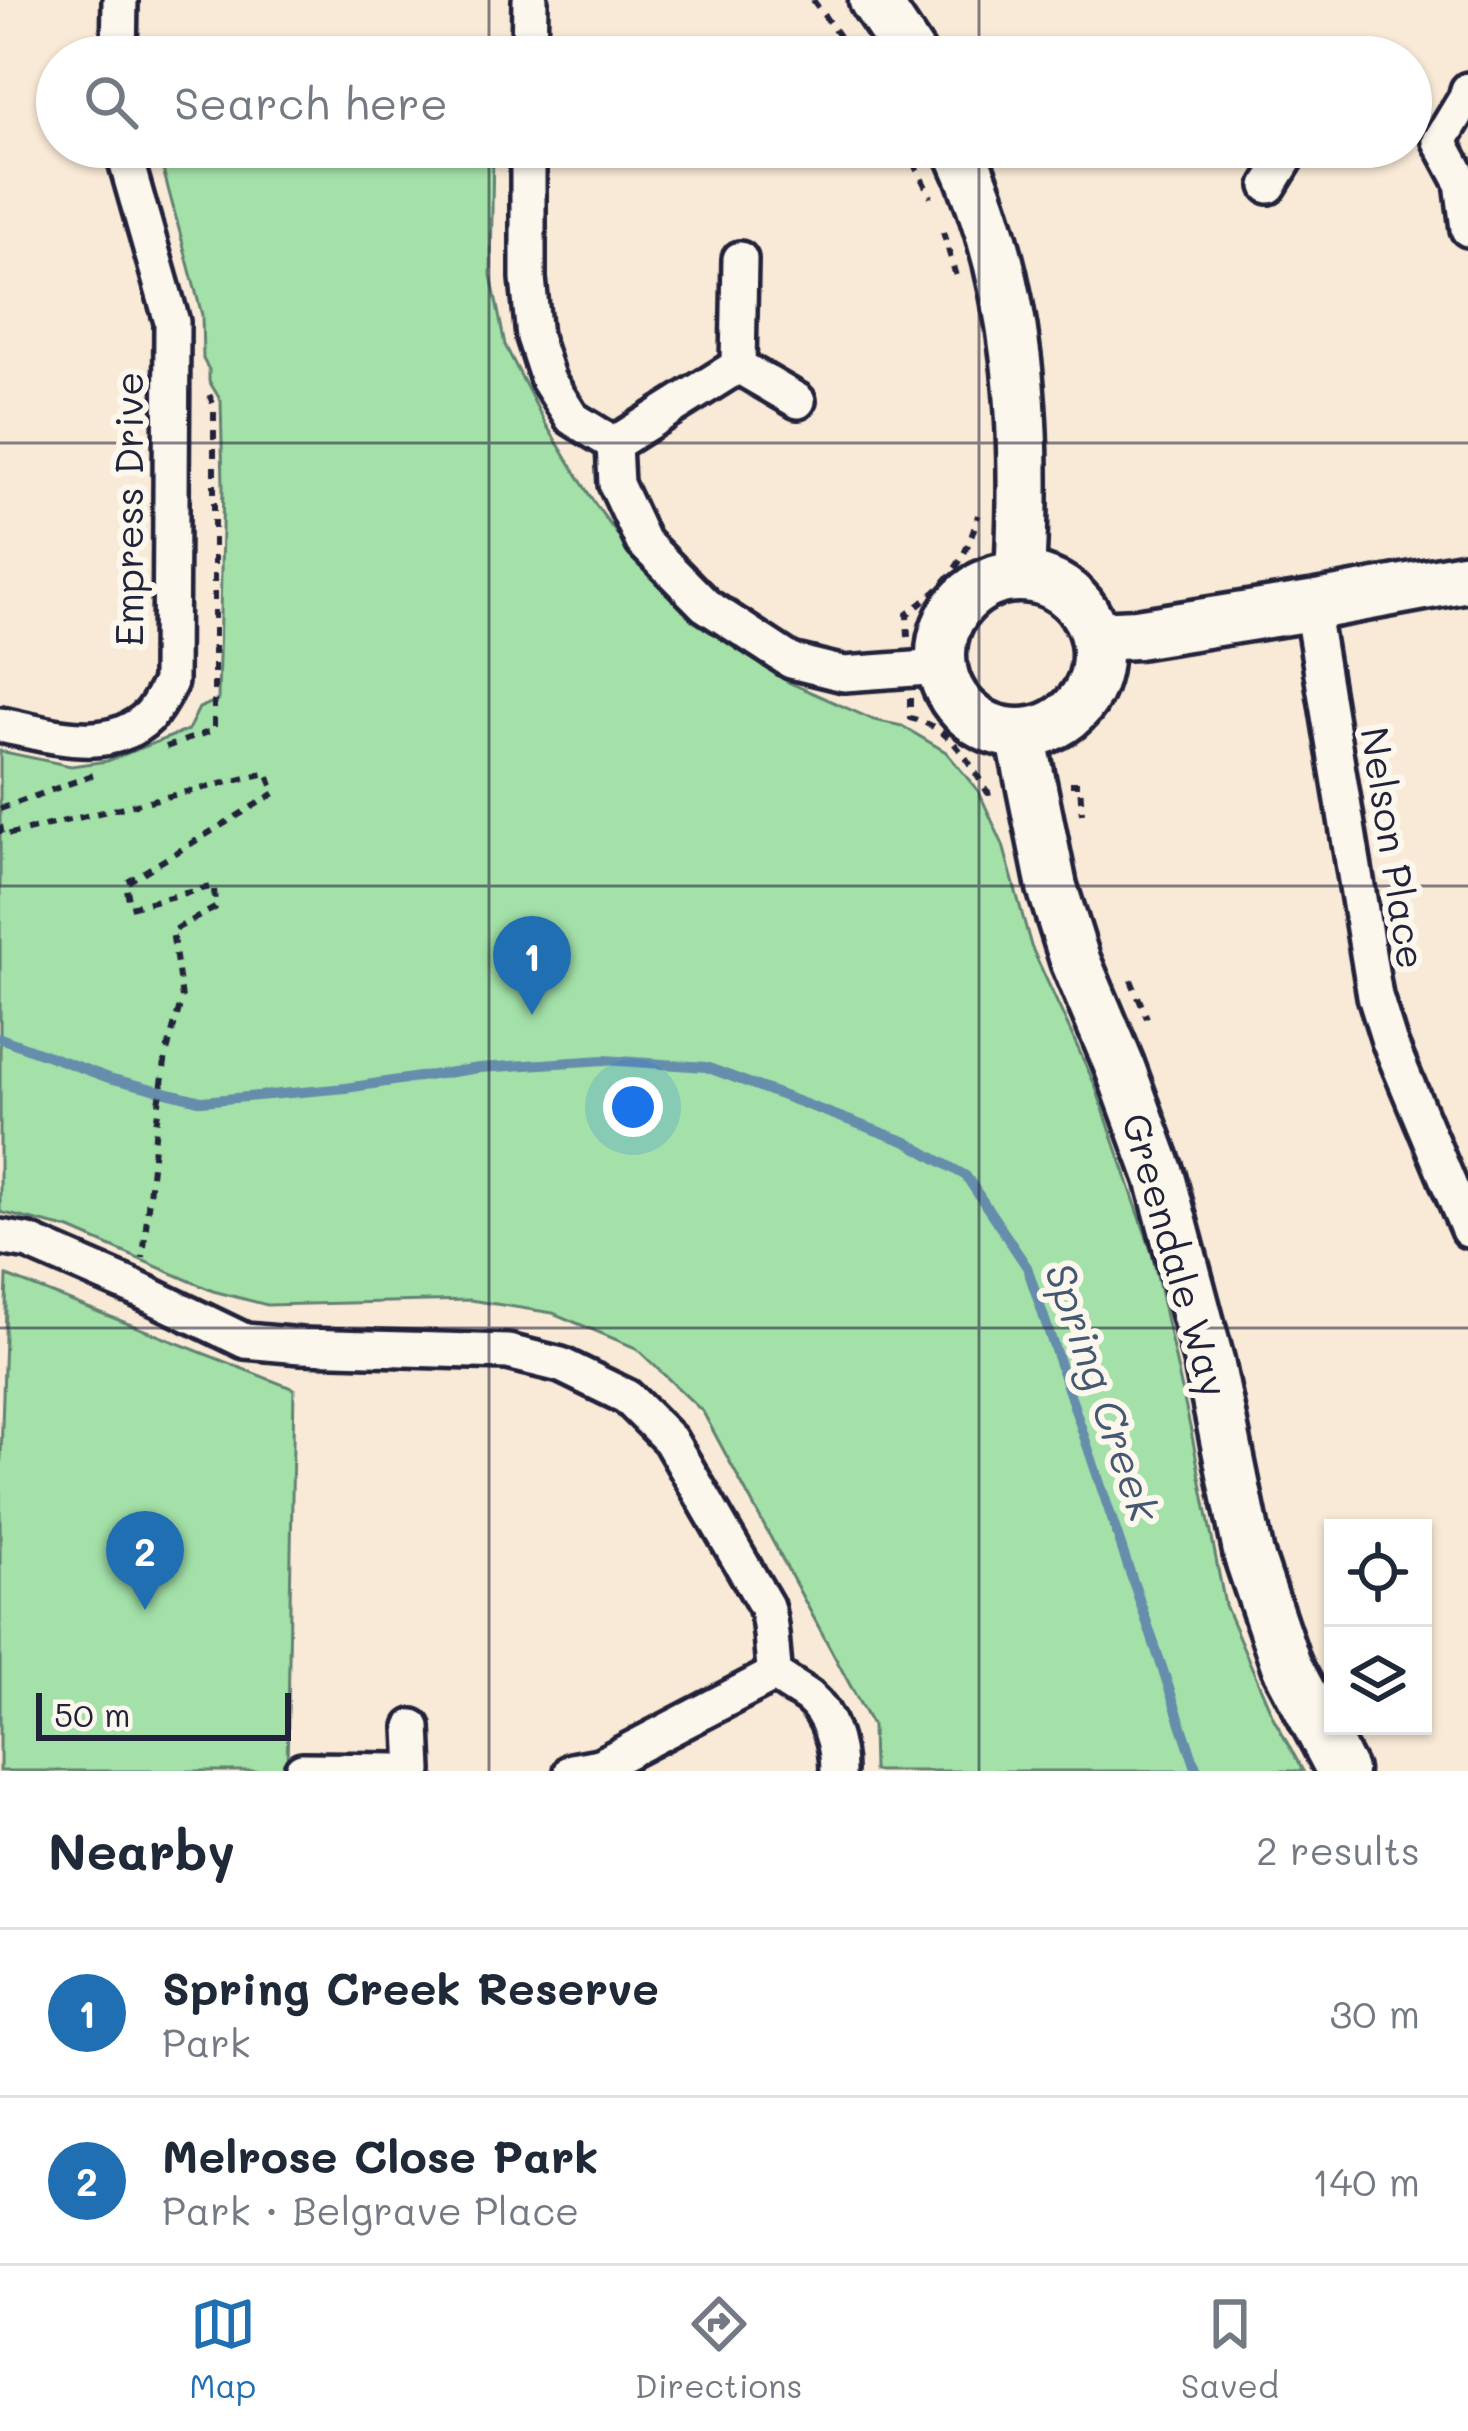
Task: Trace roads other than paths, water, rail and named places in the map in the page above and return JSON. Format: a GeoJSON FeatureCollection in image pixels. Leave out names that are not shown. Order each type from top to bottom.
{"type":"FeatureCollection","features":[{"type":"Feature","properties":{"kind":"street"},"geometry":{"type":"LineString","coordinates":[[119,36],[120,0]]}},
{"type":"Feature","properties":{"kind":"street"},"geometry":{"type":"LineString","coordinates":[[529,36],[530,0]]}},
{"type":"Feature","properties":{"kind":"street"},"geometry":{"type":"LineString","coordinates":[[874,0],[898,36]]}},
{"type":"Feature","properties":{"kind":"street"},"geometry":{"type":"LineString","coordinates":[[1432,134],[1468,90]]}},
{"type":"Feature","properties":{"kind":"street"},"geometry":{"type":"LineString","coordinates":[[1432,149],[1462,182],[1468,229]]}},
{"type":"Feature","properties":{"kind":"street","name":"Empress Drive"},"geometry":{"type":"LineString","coordinates":[[0,725],[72,739],[105,740],[129,731],[152,713],[170,682],[172,322],[128,168]]}},
{"type":"Feature","properties":{"kind":"street"},"geometry":{"type":"LineString","coordinates":[[528,168],[528,278],[534,337],[548,380],[572,418],[614,443]]}},
{"type":"Feature","properties":{"kind":"street"},"geometry":{"type":"LineString","coordinates":[[966,168],[1012,323],[1024,434],[1020,576]]}},
{"type":"Feature","properties":{"kind":"street"},"geometry":{"type":"LineString","coordinates":[[1269,186],[1280,168]]}},
{"type":"Feature","properties":{"kind":"street"},"geometry":{"type":"LineString","coordinates":[[738,366],[740,259]]}},
{"type":"Feature","properties":{"kind":"street"},"geometry":{"type":"LineString","coordinates":[[614,443],[738,366]]}},
{"type":"Feature","properties":{"kind":"street"},"geometry":{"type":"LineString","coordinates":[[738,366],[798,401]]}},
{"type":"Feature","properties":{"kind":"street"},"geometry":{"type":"LineString","coordinates":[[614,443],[616,484],[643,542],[705,605],[791,661],[844,674],[942,667]]}},
{"type":"Feature","properties":{"kind":"street"},"geometry":{"type":"LineString","coordinates":[[1020,576],[1045,580],[1068,593],[1085,612],[1096,636],[1098,660],[1082,703],[1044,730],[1021,734],[978,722],[948,688],[942,667],[942,640],[952,614],[969,594],[993,580],[1020,576]]}},
{"type":"Feature","properties":{"kind":"street"},"geometry":{"type":"LineString","coordinates":[[1096,636],[1311,607],[1468,577]]}},
{"type":"Feature","properties":{"kind":"street","name":"Nelson Place"},"geometry":{"type":"LineString","coordinates":[[1311,607],[1375,996],[1388,1041],[1468,1230]]}},
{"type":"Feature","properties":{"kind":"street","name":"Greendale Way"},"geometry":{"type":"LineString","coordinates":[[1021,734],[1052,887],[1160,1177],[1209,1361],[1249,1556],[1286,1665],[1342,1771]]}},
{"type":"Feature","properties":{"kind":"street"},"geometry":{"type":"LineString","coordinates":[[0,1238],[50,1251],[245,1341],[508,1352],[561,1365],[627,1397],[670,1439],[766,1606],[773,1630],[775,1674],[810,1698],[828,1721],[838,1771]]}},
{"type":"Feature","properties":{"kind":"street"},"geometry":{"type":"LineString","coordinates":[[572,1771],[598,1766],[775,1674]]}},
{"type":"Feature","properties":{"kind":"street"},"geometry":{"type":"LineString","coordinates":[[413,1727],[415,1771]]}},
{"type":"Feature","properties":{"kind":"street"},"geometry":{"type":"LineString","coordinates":[[302,1770],[397,1771]]}},
{"type":"Feature","properties":{"kind":"waterway","name":"Spring Creek"},"geometry":{"type":"LineString","coordinates":[[0,1038],[109,1078],[202,1101],[346,1088],[479,1068],[604,1060],[706,1067],[907,1142],[966,1176],[1027,1267],[1197,1771]]}},
{"type":"Feature","properties":{"kind":"place","name":"Spring Creek Reserve"},"geometry":{"type":"Point","coordinates":[532,1015]}},
{"type":"Feature","properties":{"kind":"place","name":"Melrose Close Park"},"geometry":{"type":"Point","coordinates":[145,1610]}}]}
